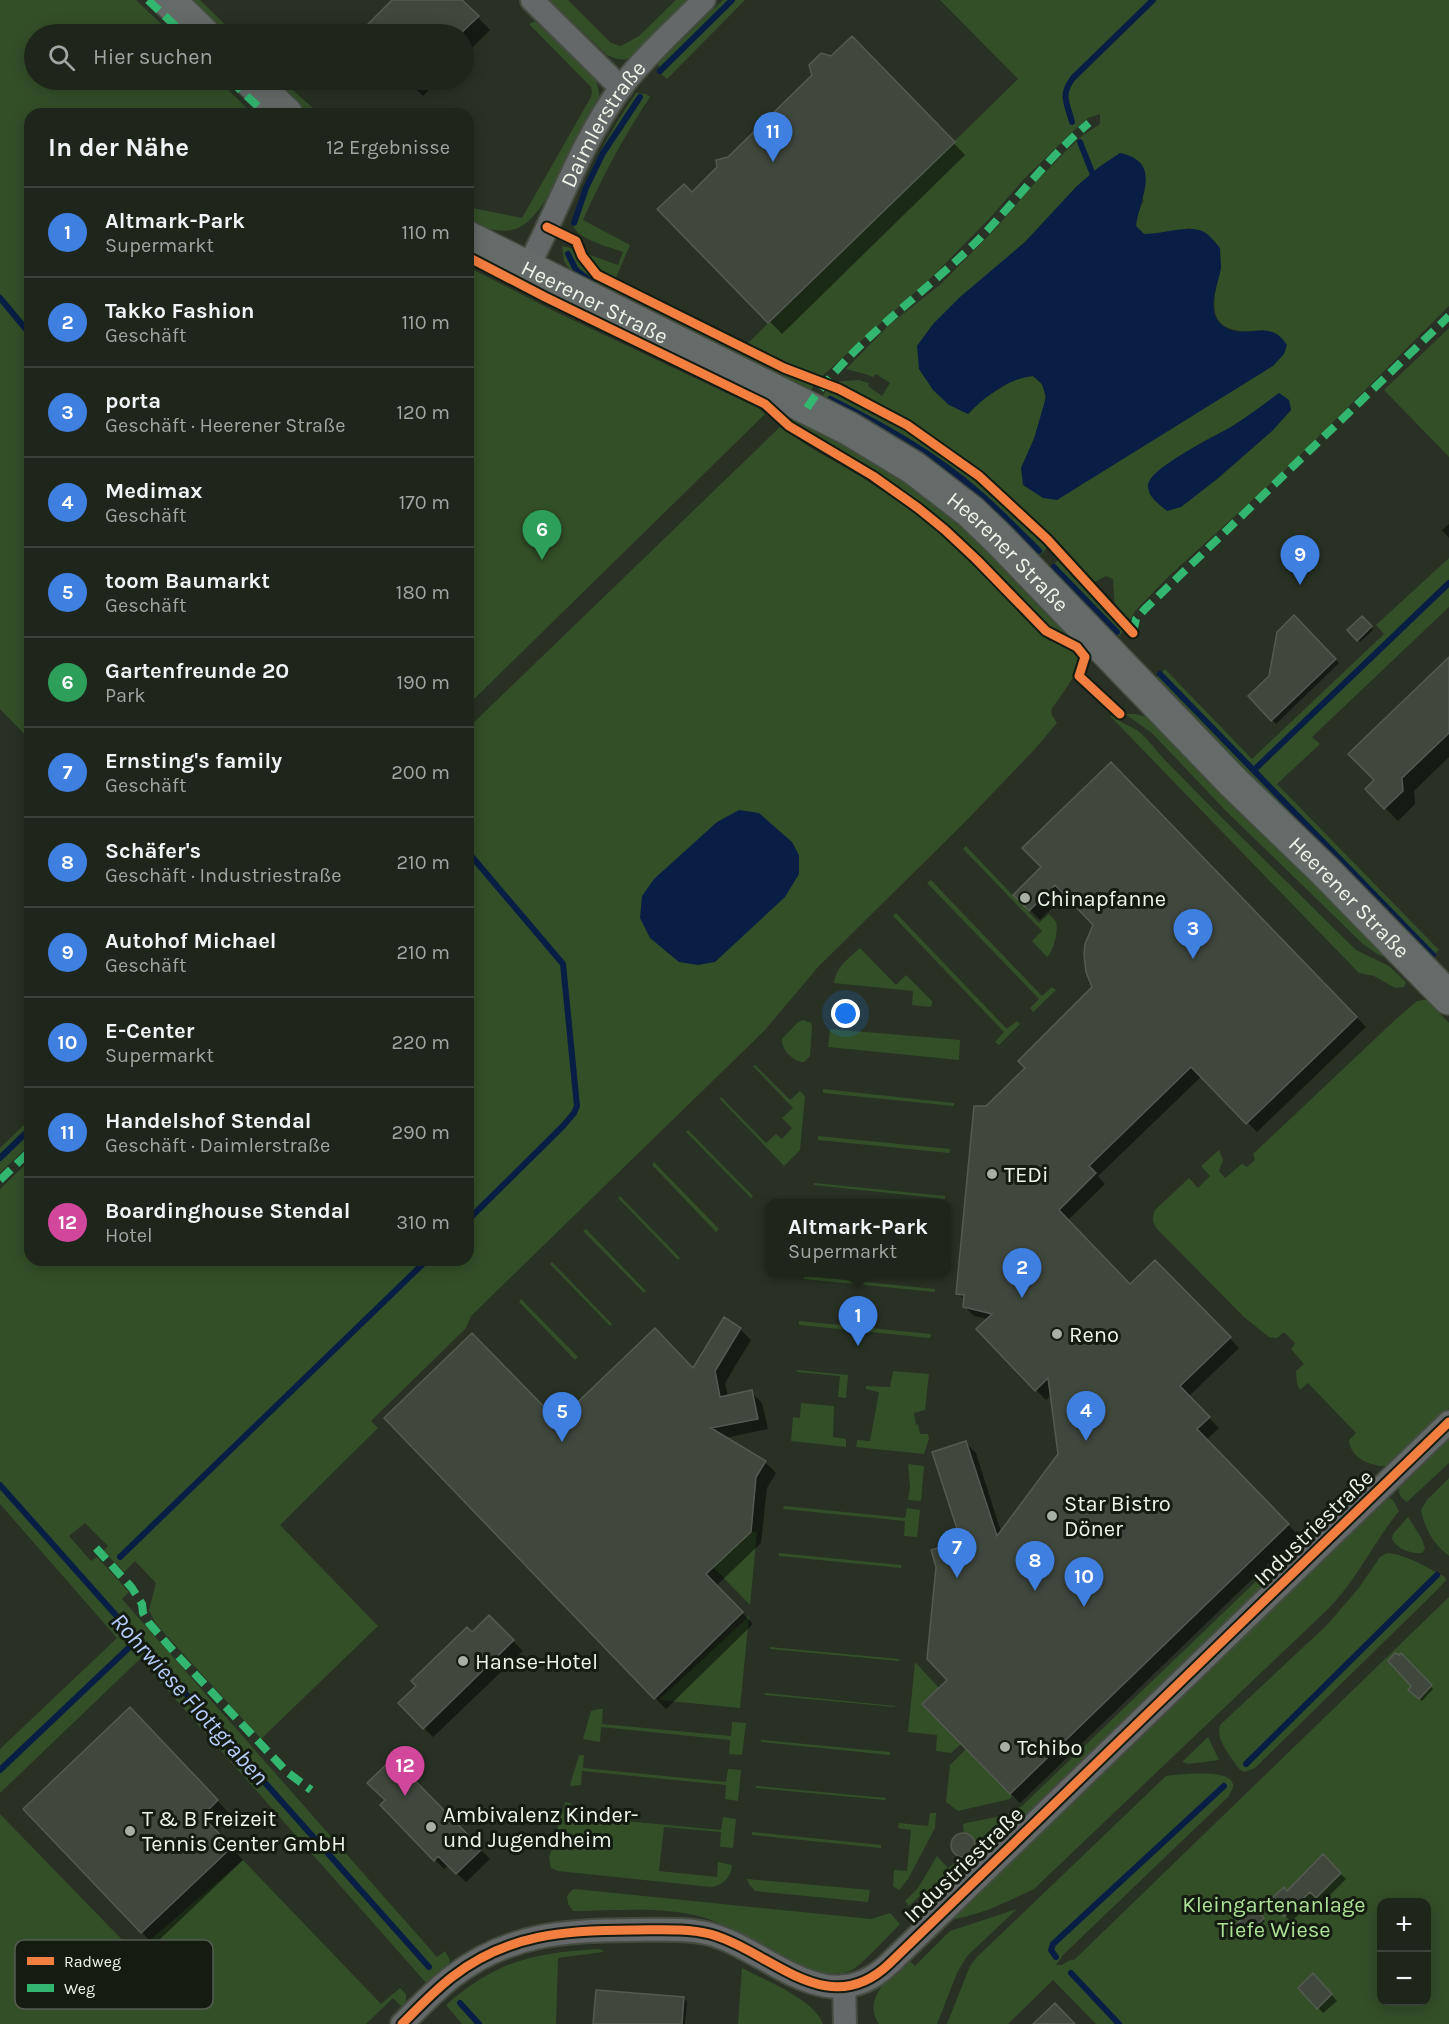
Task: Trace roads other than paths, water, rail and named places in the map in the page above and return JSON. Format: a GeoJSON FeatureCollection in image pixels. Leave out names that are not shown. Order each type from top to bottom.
{"type":"FeatureCollection","features":[{"type":"Feature","properties":{"kind":"main road"},"geometry":{"type":"LineString","coordinates":[[168,0],[193,24]]}},
{"type":"Feature","properties":{"kind":"main road"},"geometry":{"type":"LineString","coordinates":[[261,90],[280,108]]}},
{"type":"Feature","properties":{"kind":"main road","name":"Heerener Straße"},"geometry":{"type":"LineString","coordinates":[[474,241],[848,428],[886,450],[940,487],[999,539],[1234,783],[1324,870],[1449,998]]}},
{"type":"Feature","properties":{"kind":"street"},"geometry":{"type":"LineString","coordinates":[[532,0],[621,88]]}},
{"type":"Feature","properties":{"kind":"street","name":"Daimlerstraße"},"geometry":{"type":"LineString","coordinates":[[527,269],[582,155],[621,88],[654,50],[704,0]]}},
{"type":"Feature","properties":{"kind":"street","name":"Industriestraße"},"geometry":{"type":"LineString","coordinates":[[402,2024],[447,1981],[485,1957],[511,1945],[562,1932],[669,1930],[710,1934],[739,1945],[810,1983],[844,1986],[866,1979],[885,1967],[1449,1422]]}},
{"type":"Feature","properties":{"kind":"street"},"geometry":{"type":"LineString","coordinates":[[844,1986],[845,2024]]}},
{"type":"Feature","properties":{"kind":"water"},"geometry":{"type":"Polygon","coordinates":[[[1120,153],[1141,164],[1145,173],[1146,183],[1136,226],[1144,234],[1196,229],[1207,234],[1220,248],[1221,267],[1213,306],[1217,320],[1223,326],[1240,332],[1264,330],[1272,332],[1287,345],[1284,354],[1273,366],[1057,500],[1043,498],[1023,485],[1021,468],[1034,439],[1046,397],[1042,384],[1033,376],[1014,381],[990,395],[968,414],[949,405],[933,390],[919,369],[917,346],[933,324],[960,297],[1025,242],[1077,186],[1120,153]]]}},
{"type":"Feature","properties":{"kind":"water"},"geometry":{"type":"Polygon","coordinates":[[[1279,393],[1289,400],[1291,410],[1273,430],[1217,479],[1181,507],[1167,511],[1154,500],[1148,486],[1151,478],[1159,470],[1185,452],[1234,425],[1279,393]]]}},
{"type":"Feature","properties":{"kind":"water"},"geometry":{"type":"Polygon","coordinates":[[[739,810],[759,813],[792,842],[799,855],[799,874],[785,897],[715,962],[698,965],[679,962],[650,938],[640,918],[642,896],[654,879],[717,822],[739,810]]]}},
{"type":"Feature","properties":{"kind":"waterway"},"geometry":{"type":"LineString","coordinates":[[660,71],[732,0]]}},
{"type":"Feature","properties":{"kind":"waterway"},"geometry":{"type":"LineString","coordinates":[[1072,122],[1066,99],[1069,84],[1153,0]]}},
{"type":"Feature","properties":{"kind":"waterway"},"geometry":{"type":"LineString","coordinates":[[574,223],[586,188],[603,153],[640,97]]}},
{"type":"Feature","properties":{"kind":"waterway"},"geometry":{"type":"LineString","coordinates":[[1080,142],[1095,180]]}},
{"type":"Feature","properties":{"kind":"waterway"},"geometry":{"type":"LineString","coordinates":[[568,254],[576,270],[593,283]]}},
{"type":"Feature","properties":{"kind":"waterway"},"geometry":{"type":"LineString","coordinates":[[0,298],[24,327]]}},
{"type":"Feature","properties":{"kind":"waterway"},"geometry":{"type":"LineString","coordinates":[[830,399],[926,453],[962,479],[1039,551]]}},
{"type":"Feature","properties":{"kind":"waterway"},"geometry":{"type":"LineString","coordinates":[[1054,567],[1117,632]]}},
{"type":"Feature","properties":{"kind":"waterway"},"geometry":{"type":"LineString","coordinates":[[1254,770],[1449,583]]}},
{"type":"Feature","properties":{"kind":"waterway"},"geometry":{"type":"LineString","coordinates":[[1160,674],[1433,955]]}},
{"type":"Feature","properties":{"kind":"waterway"},"geometry":{"type":"LineString","coordinates":[[474,859],[563,964],[577,1106],[563,1126],[474,1214]]}},
{"type":"Feature","properties":{"kind":"waterway"},"geometry":{"type":"LineString","coordinates":[[0,1158],[24,1135]]}},
{"type":"Feature","properties":{"kind":"waterway"},"geometry":{"type":"LineString","coordinates":[[120,1557],[421,1266]]}},
{"type":"Feature","properties":{"kind":"waterway","name":"Rohrwiese Flottgraben"},"geometry":{"type":"LineString","coordinates":[[0,1485],[429,1967]]}},
{"type":"Feature","properties":{"kind":"waterway"},"geometry":{"type":"LineString","coordinates":[[1246,1764],[1437,1575]]}},
{"type":"Feature","properties":{"kind":"waterway"},"geometry":{"type":"LineString","coordinates":[[0,1770],[138,1639]]}},
{"type":"Feature","properties":{"kind":"waterway"},"geometry":{"type":"LineString","coordinates":[[1056,1957],[1051,1950],[1053,1944],[1224,1786]]}},
{"type":"Feature","properties":{"kind":"waterway"},"geometry":{"type":"LineString","coordinates":[[1071,1973],[1119,2024]]}},
{"type":"Feature","properties":{"kind":"waterway","name":"Rohrwiese Flottgraben"},"geometry":{"type":"LineString","coordinates":[[460,2003],[479,2024]]}},
{"type":"Feature","properties":{"kind":"place","name":"Handelshof Stendal"},"geometry":{"type":"Point","coordinates":[773,162]}},
{"type":"Feature","properties":{"kind":"place","name":"Gartenfreunde 20"},"geometry":{"type":"Point","coordinates":[542,560]}},
{"type":"Feature","properties":{"kind":"place","name":"Autohof Michael"},"geometry":{"type":"Point","coordinates":[1300,585]}},
{"type":"Feature","properties":{"kind":"place","name":"Chinapfanne"},"geometry":{"type":"Point","coordinates":[1025,898]}},
{"type":"Feature","properties":{"kind":"place","name":"porta"},"geometry":{"type":"Point","coordinates":[1193,959]}},
{"type":"Feature","properties":{"kind":"place","name":"TEDi"},"geometry":{"type":"Point","coordinates":[992,1174]}},
{"type":"Feature","properties":{"kind":"place","name":"Takko Fashion"},"geometry":{"type":"Point","coordinates":[1022,1298]}},
{"type":"Feature","properties":{"kind":"place","name":"Reno"},"geometry":{"type":"Point","coordinates":[1057,1334]}},
{"type":"Feature","properties":{"kind":"place","name":"Altmark-Park"},"geometry":{"type":"Point","coordinates":[858,1346]}},
{"type":"Feature","properties":{"kind":"place","name":"Medimax"},"geometry":{"type":"Point","coordinates":[1086,1441]}},
{"type":"Feature","properties":{"kind":"place","name":"toom Baumarkt"},"geometry":{"type":"Point","coordinates":[562,1442]}},
{"type":"Feature","properties":{"kind":"place","name":"Star Bistro Döner"},"geometry":{"type":"Point","coordinates":[1052,1516]}},
{"type":"Feature","properties":{"kind":"place","name":"Ernsting's family"},"geometry":{"type":"Point","coordinates":[957,1578]}},
{"type":"Feature","properties":{"kind":"place","name":"Schäfer's"},"geometry":{"type":"Point","coordinates":[1035,1591]}},
{"type":"Feature","properties":{"kind":"place","name":"E-Center"},"geometry":{"type":"Point","coordinates":[1084,1607]}},
{"type":"Feature","properties":{"kind":"place","name":"Hanse-Hotel"},"geometry":{"type":"Point","coordinates":[463,1661]}},
{"type":"Feature","properties":{"kind":"place","name":"Tchibo"},"geometry":{"type":"Point","coordinates":[1005,1747]}},
{"type":"Feature","properties":{"kind":"place","name":"Boardinghouse Stendal"},"geometry":{"type":"Point","coordinates":[405,1796]}},
{"type":"Feature","properties":{"kind":"place","name":"Ambivalenz Kinder- und Jugendheim"},"geometry":{"type":"Point","coordinates":[431,1827]}},
{"type":"Feature","properties":{"kind":"place","name":"T & B Freizeit Tennis Center GmbH"},"geometry":{"type":"Point","coordinates":[130,1831]}},
{"type":"Feature","properties":{"kind":"park label","name":"Kleingartenanlage Tiefe Wiese"},"geometry":{"type":"Point","coordinates":[1274,1916]}}]}
